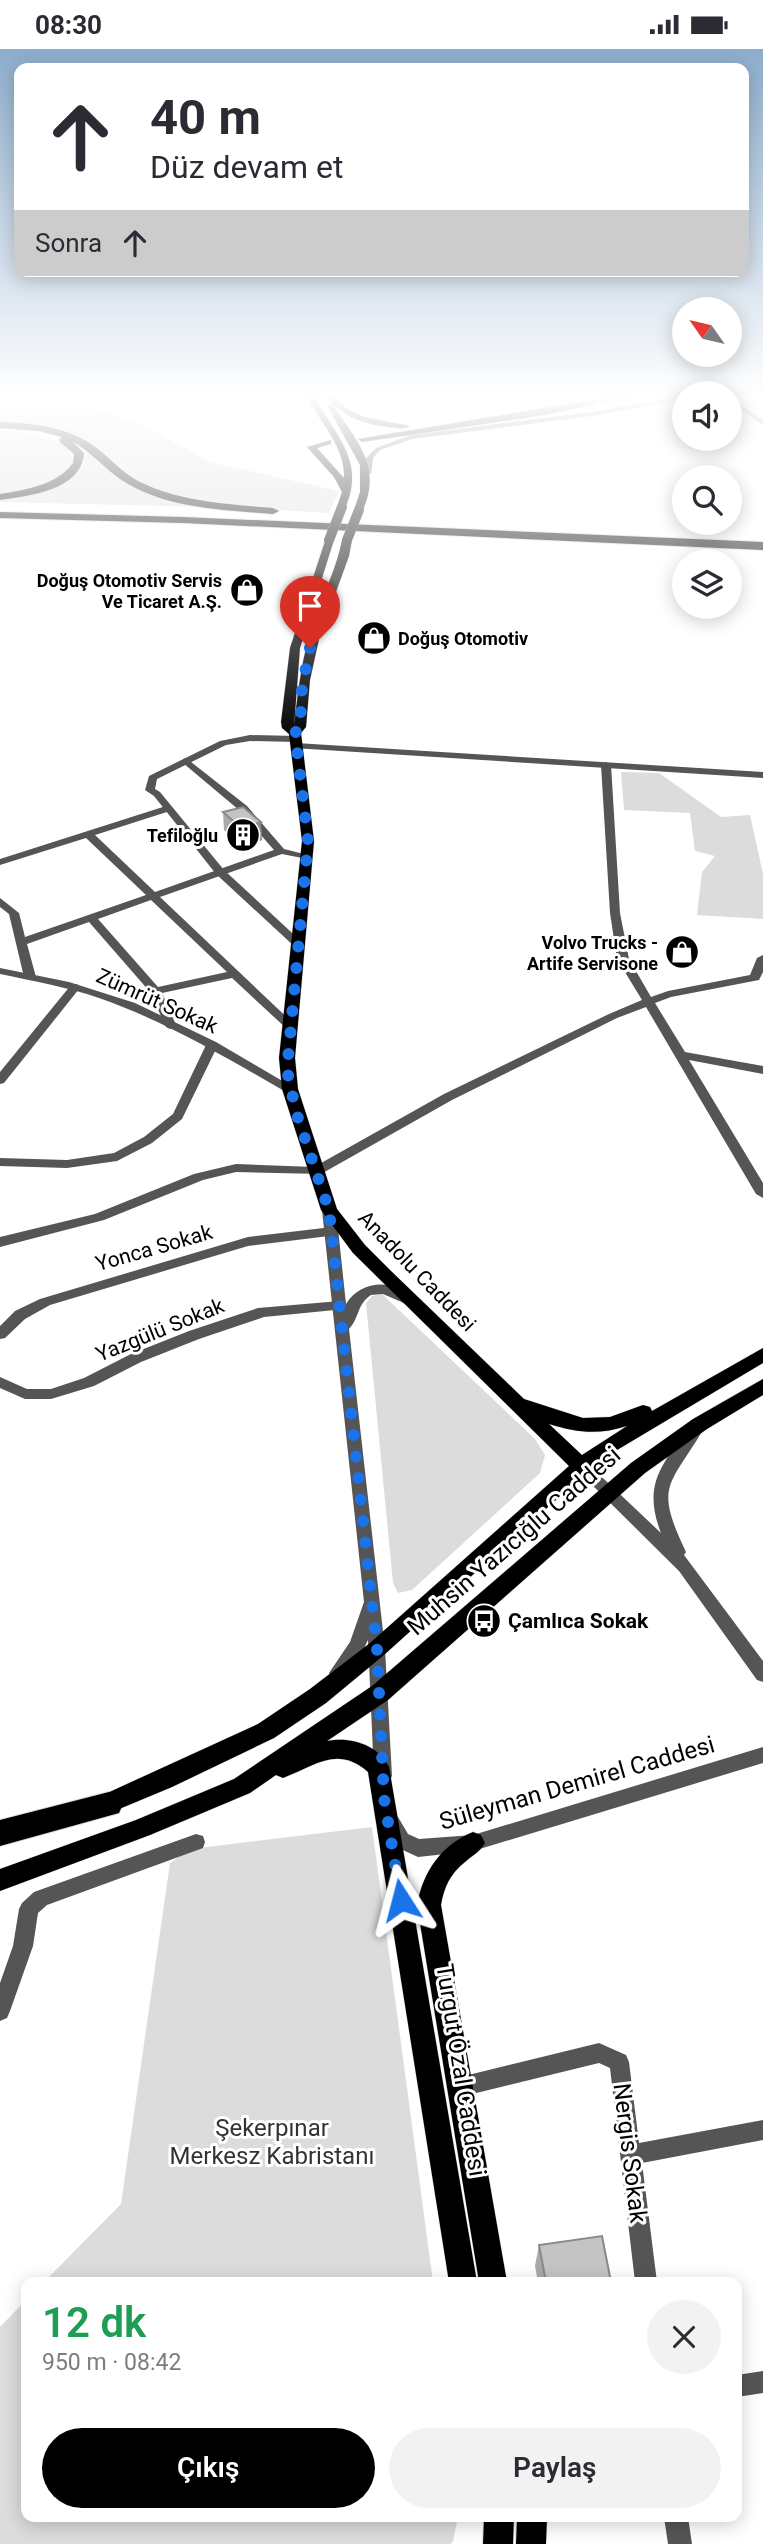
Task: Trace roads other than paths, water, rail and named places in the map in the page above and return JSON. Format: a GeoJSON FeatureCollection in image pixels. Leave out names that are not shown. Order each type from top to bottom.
{"type":"FeatureCollection","features":[{"type":"Feature","properties":{"kind":"highway"},"geometry":{"type":"LineString","coordinates":[[61,509],[449,525]]}},
{"type":"Feature","properties":{"kind":"highway"},"geometry":{"type":"LineString","coordinates":[[263,509],[763,546]]}},
{"type":"Feature","properties":{"kind":"highway"},"geometry":{"type":"LineString","coordinates":[[0,515],[613,537],[763,538]]}},
{"type":"Feature","properties":{"kind":"highway"},"geometry":{"type":"LineString","coordinates":[[0,521],[136,523],[183,520]]}},
{"type":"Feature","properties":{"kind":"highway"},"geometry":{"type":"LineString","coordinates":[[0,1833],[109,1804]]}},
{"type":"Feature","properties":{"kind":"main road","name":"Anadolu Caddesi"},"geometry":{"type":"LineString","coordinates":[[296,739],[287,722],[295,648],[341,509]]}},
{"type":"Feature","properties":{"kind":"main road","name":"Anadolu Caddesi"},"geometry":{"type":"LineString","coordinates":[[359,509],[310,648],[302,687],[300,727],[296,739],[306,822],[307,856],[287,1058],[290,1089],[329,1210],[359,1249],[581,1466]]}},
{"type":"Feature","properties":{"kind":"main road","name":"Muhsin Yazıcığlu Caddesi"},"geometry":{"type":"LineString","coordinates":[[0,1846],[109,1804],[265,1731],[318,1696],[377,1649],[581,1466],[605,1448],[763,1355]]}},
{"type":"Feature","properties":{"kind":"main road"},"geometry":{"type":"LineString","coordinates":[[516,1402],[573,1425],[607,1427],[621,1423],[741,1366]]}},
{"type":"Feature","properties":{"kind":"main road","name":"Muhsin Yazıcığlu Caddesi"},"geometry":{"type":"LineString","coordinates":[[0,1881],[142,1828],[242,1786],[380,1693],[609,1492],[700,1423],[763,1386]]}},
{"type":"Feature","properties":{"kind":"main road","name":"Turgut Özal Caddesi"},"geometry":{"type":"LineString","coordinates":[[242,1786],[324,1750],[341,1747],[369,1758],[378,1767],[462,2277]]}},
{"type":"Feature","properties":{"kind":"main road","name":"Turgut Özal Caddesi"},"geometry":{"type":"LineString","coordinates":[[473,1843],[452,1856],[436,1875],[429,1905],[491,2277]]}},
{"type":"Feature","properties":{"kind":"main road"},"geometry":{"type":"LineString","coordinates":[[498,2544],[499,2522]]}},
{"type":"Feature","properties":{"kind":"main road"},"geometry":{"type":"LineString","coordinates":[[532,2522],[534,2544]]}},
{"type":"Feature","properties":{"kind":"street"},"geometry":{"type":"LineString","coordinates":[[299,944],[220,872],[166,809],[157,794],[150,790],[152,778],[210,748],[233,741],[296,739],[763,775]]}},
{"type":"Feature","properties":{"kind":"street"},"geometry":{"type":"LineString","coordinates":[[186,761],[243,808],[281,851]]}},
{"type":"Feature","properties":{"kind":"street"},"geometry":{"type":"LineString","coordinates":[[606,765],[615,913],[623,959],[763,1194]]}},
{"type":"Feature","properties":{"kind":"street"},"geometry":{"type":"LineString","coordinates":[[0,862],[166,809]]}},
{"type":"Feature","properties":{"kind":"street"},"geometry":{"type":"LineString","coordinates":[[87,833],[291,1027]]}},
{"type":"Feature","properties":{"kind":"street"},"geometry":{"type":"LineString","coordinates":[[21,942],[281,851],[307,856]]}},
{"type":"Feature","properties":{"kind":"street"},"geometry":{"type":"LineString","coordinates":[[0,901],[13,913],[30,978]]}},
{"type":"Feature","properties":{"kind":"street"},"geometry":{"type":"LineString","coordinates":[[91,917],[155,991],[170,1025]]}},
{"type":"Feature","properties":{"kind":"street"},"geometry":{"type":"LineString","coordinates":[[0,1242],[99,1217],[199,1177],[236,1168],[316,1171],[460,1091],[613,1016],[668,994],[759,977],[763,958]]}},
{"type":"Feature","properties":{"kind":"street","name":"Zümrüt Sokak"},"geometry":{"type":"LineString","coordinates":[[0,971],[75,987],[131,1007],[212,1045],[290,1089]]}},
{"type":"Feature","properties":{"kind":"street"},"geometry":{"type":"LineString","coordinates":[[155,991],[233,974]]}},
{"type":"Feature","properties":{"kind":"street"},"geometry":{"type":"LineString","coordinates":[[0,1080],[75,987]]}},
{"type":"Feature","properties":{"kind":"street"},"geometry":{"type":"LineString","coordinates":[[0,1162],[67,1164],[117,1157],[148,1140],[178,1116],[212,1045]]}},
{"type":"Feature","properties":{"kind":"street"},"geometry":{"type":"LineString","coordinates":[[679,1055],[763,1070]]}},
{"type":"Feature","properties":{"kind":"street"},"geometry":{"type":"LineString","coordinates":[[329,1210],[377,1649],[385,1802]]}},
{"type":"Feature","properties":{"kind":"street","name":"Yonca Sokak"},"geometry":{"type":"LineString","coordinates":[[0,1334],[20,1315],[45,1302],[248,1242],[332,1231]]}},
{"type":"Feature","properties":{"kind":"street"},"geometry":{"type":"LineString","coordinates":[[344,1339],[349,1309],[354,1300],[368,1290],[385,1289],[414,1303]]}},
{"type":"Feature","properties":{"kind":"street","name":"Yazgülü Sokak"},"geometry":{"type":"LineString","coordinates":[[0,1382],[25,1394],[51,1394],[89,1382],[136,1358],[194,1335],[263,1312],[340,1306]]}},
{"type":"Feature","properties":{"kind":"street"},"geometry":{"type":"LineString","coordinates":[[685,1566],[664,1524],[660,1511],[659,1486],[700,1423]]}},
{"type":"Feature","properties":{"kind":"street"},"geometry":{"type":"LineString","coordinates":[[581,1466],[685,1566],[710,1597],[763,1675]]}},
{"type":"Feature","properties":{"kind":"street"},"geometry":{"type":"LineString","coordinates":[[318,1696],[347,1664],[357,1647],[364,1632],[371,1592]]}},
{"type":"Feature","properties":{"kind":"street","name":"Süleyman Demirel Caddesi"},"geometry":{"type":"LineString","coordinates":[[385,1802],[396,1832],[409,1845],[427,1849],[473,1843],[761,1755]]}},
{"type":"Feature","properties":{"kind":"street"},"geometry":{"type":"LineString","coordinates":[[0,2011],[23,1946],[29,1909],[41,1898],[196,1842]]}},
{"type":"Feature","properties":{"kind":"street","name":"Nergis Sokak"},"geometry":{"type":"LineString","coordinates":[[460,2087],[599,2053],[619,2062],[645,2277]]}},
{"type":"Feature","properties":{"kind":"street"},"geometry":{"type":"LineString","coordinates":[[630,2155],[763,2130]]}},
{"type":"Feature","properties":{"kind":"street"},"geometry":{"type":"LineString","coordinates":[[742,2385],[763,2382]]}},
{"type":"Feature","properties":{"kind":"street"},"geometry":{"type":"LineString","coordinates":[[677,2522],[680,2544]]}},
{"type":"Feature","properties":{"kind":"place","name":"Doğuş Otomotiv Servis Ve Ticaret A.Ş."},"geometry":{"type":"Point","coordinates":[247,590]}},
{"type":"Feature","properties":{"kind":"place","name":"Doğuş Otomotiv"},"geometry":{"type":"Point","coordinates":[374,638]}},
{"type":"Feature","properties":{"kind":"place","name":"Tefiloğlu"},"geometry":{"type":"Point","coordinates":[243,835]}},
{"type":"Feature","properties":{"kind":"place","name":"Volvo Trucks - Artife Servisone"},"geometry":{"type":"Point","coordinates":[682,952]}},
{"type":"Feature","properties":{"kind":"place","name":"Çamlıca Sokak"},"geometry":{"type":"Point","coordinates":[484,1621]}},
{"type":"Feature","properties":{"kind":"park label","name":"Şekerpınar Merkesz Kabristanı"},"geometry":{"type":"Point","coordinates":[272,2142]}}]}
